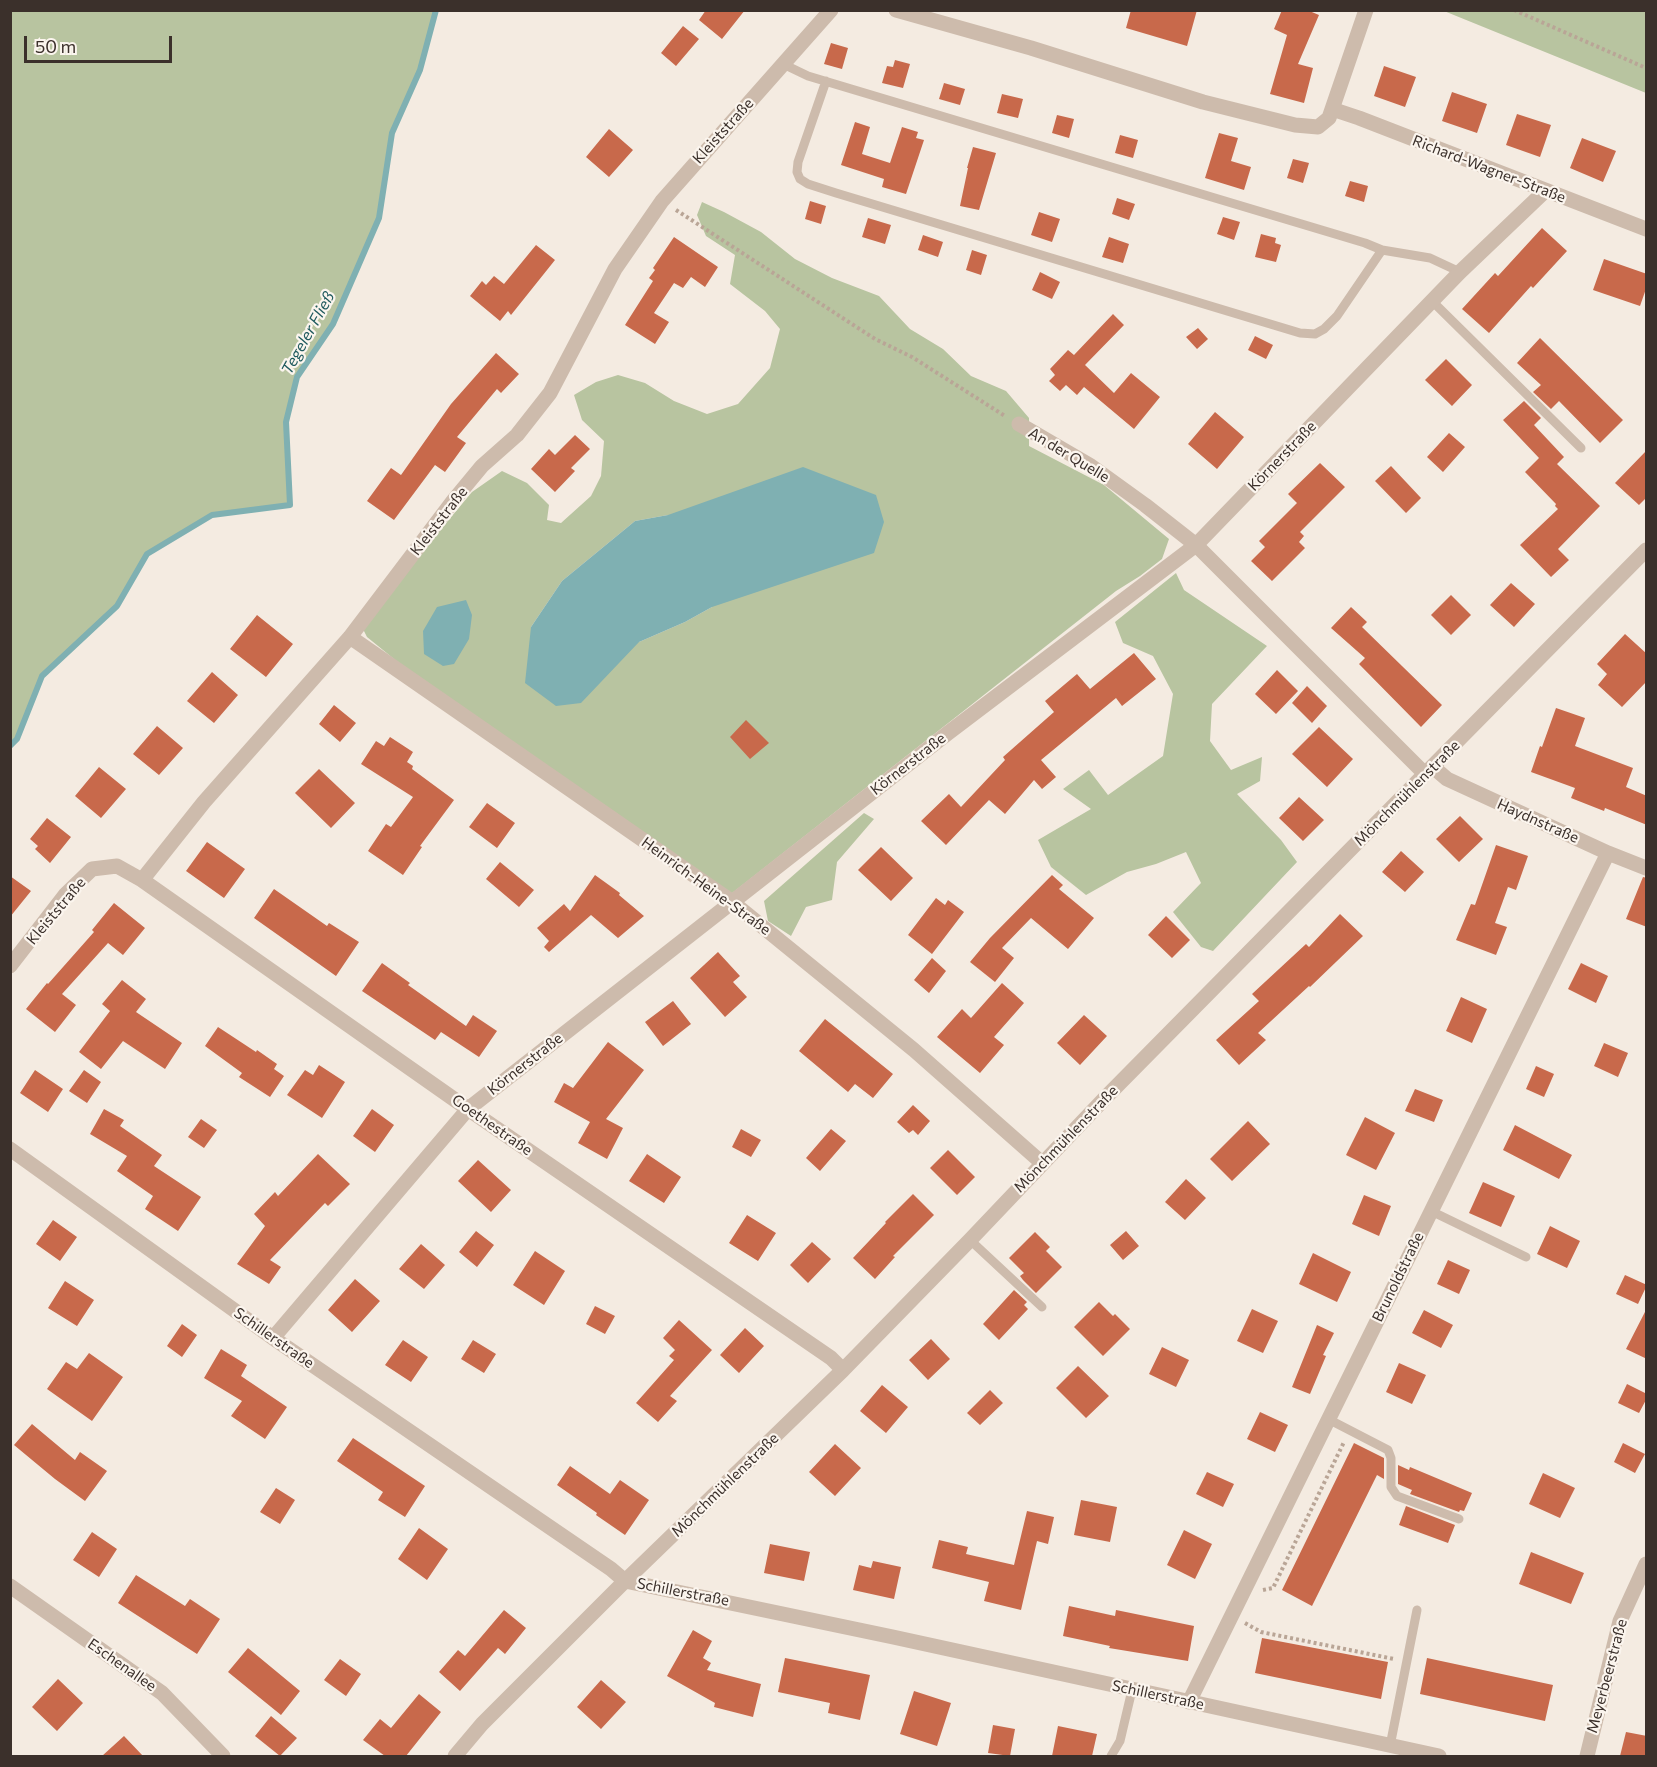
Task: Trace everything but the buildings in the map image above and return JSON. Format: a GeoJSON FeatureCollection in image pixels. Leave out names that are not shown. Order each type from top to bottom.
{"type":"FeatureCollection","features":[{"type":"Feature","properties":{"kind":"street","name":"Kleiststraße"},"geometry":{"type":"LineString","coordinates":[[10,966],[65,895],[92,869],[117,866],[142,880],[204,802],[350,637],[482,466],[517,435],[550,393],[615,269],[662,201],[831,10]]}},
{"type":"Feature","properties":{"kind":"street"},"geometry":{"type":"LineString","coordinates":[[896,10],[1031,48],[1203,102],[1295,125],[1317,127],[1329,118],[1366,10]]}},
{"type":"Feature","properties":{"kind":"street","name":"Richard-Wagner-Straße"},"geometry":{"type":"LineString","coordinates":[[1332,109],[1647,229]]}},
{"type":"Feature","properties":{"kind":"street","name":"Körnerstraße"},"geometry":{"type":"LineString","coordinates":[[273,1338],[468,1109],[731,901],[1196,545],[1460,272],[1545,191]]}},
{"type":"Feature","properties":{"kind":"street","name":"An der Quelle"},"geometry":{"type":"LineString","coordinates":[[1018,424],[1091,466],[1196,545],[1429,771]]}},
{"type":"Feature","properties":{"kind":"street","name":"Mönchmühlenstraße"},"geometry":{"type":"LineString","coordinates":[[455,1756],[482,1724],[843,1370],[1042,1163],[1647,550]]}},
{"type":"Feature","properties":{"kind":"street","name":"Heinrich-Heine-Straße"},"geometry":{"type":"LineString","coordinates":[[350,637],[731,901],[914,1050],[1042,1163]]}},
{"type":"Feature","properties":{"kind":"street","name":"Haydnstraße"},"geometry":{"type":"LineString","coordinates":[[1429,771],[1608,853],[1647,868]]}},
{"type":"Feature","properties":{"kind":"street","name":"Brunoldstraße"},"geometry":{"type":"LineString","coordinates":[[1189,1702],[1608,853]]}},
{"type":"Feature","properties":{"kind":"street","name":"Goethestraße"},"geometry":{"type":"LineString","coordinates":[[142,880],[468,1109],[831,1358],[843,1370]]}},
{"type":"Feature","properties":{"kind":"street","name":"Schillerstraße"},"geometry":{"type":"LineString","coordinates":[[10,1149],[273,1338],[626,1581],[1439,1756]]}},
{"type":"Feature","properties":{"kind":"street","name":"Meyerbeerstraße"},"geometry":{"type":"LineString","coordinates":[[1587,1756],[1620,1621],[1647,1564]]}},
{"type":"Feature","properties":{"kind":"street","name":"Eschenallee"},"geometry":{"type":"LineString","coordinates":[[10,1586],[162,1692],[223,1756]]}},
{"type":"Feature","properties":{"kind":"lane"},"geometry":{"type":"LineString","coordinates":[[783,64],[808,76],[1382,250],[1430,258],[1460,272]]}},
{"type":"Feature","properties":{"kind":"lane"},"geometry":{"type":"LineString","coordinates":[[826,81],[798,162],[797,172],[800,179],[808,184],[847,197],[1300,333],[1315,333],[1337,316],[1382,250]]}},
{"type":"Feature","properties":{"kind":"lane"},"geometry":{"type":"LineString","coordinates":[[1432,301],[1581,448]]}},
{"type":"Feature","properties":{"kind":"lane"},"geometry":{"type":"LineString","coordinates":[[1431,1211],[1526,1257]]}},
{"type":"Feature","properties":{"kind":"lane"},"geometry":{"type":"LineString","coordinates":[[970,1240],[1042,1307]]}},
{"type":"Feature","properties":{"kind":"lane"},"geometry":{"type":"LineString","coordinates":[[1328,1419],[1388,1450],[1391,1458],[1391,1487],[1397,1496],[1459,1519]]}},
{"type":"Feature","properties":{"kind":"lane"},"geometry":{"type":"LineString","coordinates":[[1390,1746],[1417,1610]]}},
{"type":"Feature","properties":{"kind":"lane"},"geometry":{"type":"LineString","coordinates":[[1111,1756],[1120,1741],[1132,1690]]}},
{"type":"Feature","properties":{"kind":"path"},"geometry":{"type":"LineString","coordinates":[[1514,10],[1647,68]]}},
{"type":"Feature","properties":{"kind":"path","name":"An der Quelle"},"geometry":{"type":"LineString","coordinates":[[662,201],[875,339],[912,357],[1018,424]]}},
{"type":"Feature","properties":{"kind":"path"},"geometry":{"type":"LineString","coordinates":[[1262,1591],[1273,1588],[1345,1439]]}},
{"type":"Feature","properties":{"kind":"path"},"geometry":{"type":"LineString","coordinates":[[1245,1624],[1261,1632],[1407,1661]]}},
{"type":"Feature","properties":{"kind":"green space"},"geometry":{"type":"Polygon","coordinates":[[[11,10],[436,11],[420,70],[391,133],[379,218],[333,324],[297,377],[286,422],[290,505],[212,515],[147,554],[117,606],[42,676],[17,739],[11,746],[11,10]]]}},
{"type":"Feature","properties":{"kind":"green space"},"geometry":{"type":"Polygon","coordinates":[[[1444,11],[1646,11],[1646,93],[1444,11]]]}},
{"type":"Feature","properties":{"kind":"green space"},"geometry":{"type":"Polygon","coordinates":[[[702,202],[761,232],[795,259],[832,278],[879,296],[910,329],[943,349],[971,376],[1006,391],[1029,418],[1029,446],[1104,485],[1169,539],[1162,559],[1116,591],[731,894],[421,681],[367,637],[361,625],[472,492],[502,471],[527,483],[549,505],[547,520],[561,523],[591,496],[601,476],[604,441],[582,420],[574,395],[596,382],[618,375],[645,383],[674,401],[707,414],[738,404],[770,368],[780,329],[765,311],[730,284],[735,255],[706,236],[697,215],[702,202]],[[668,515],[635,521],[562,581],[531,627],[639,642],[685,622],[712,607],[668,515]]]}},
{"type":"Feature","properties":{"kind":"green space"},"geometry":{"type":"Polygon","coordinates":[[[1176,573],[1184,590],[1267,646],[1212,704],[1210,741],[1231,770],[1262,757],[1260,781],[1237,794],[1281,840],[1297,862],[1213,951],[1201,947],[1173,912],[1201,883],[1186,852],[1127,872],[1086,895],[1051,867],[1038,840],[1091,809],[1063,789],[1089,770],[1108,795],[1163,756],[1173,694],[1153,656],[1123,643],[1115,622],[1176,573]]]}},
{"type":"Feature","properties":{"kind":"green space"},"geometry":{"type":"Polygon","coordinates":[[[864,813],[874,819],[837,862],[832,900],[806,907],[791,936],[768,921],[764,901],[864,813]]]}},
{"type":"Feature","properties":{"kind":"water"},"geometry":{"type":"Polygon","coordinates":[[[803,467],[876,495],[884,522],[874,553],[712,607],[685,622],[639,642],[581,703],[556,706],[525,683],[531,627],[562,581],[635,521],[668,515],[803,467]]]}},
{"type":"Feature","properties":{"kind":"water"},"geometry":{"type":"Polygon","coordinates":[[[466,600],[472,615],[469,639],[454,664],[443,666],[424,654],[423,631],[437,607],[466,600]]]}},
{"type":"Feature","properties":{"kind":"waterway","name":"Tegeler Fließ"},"geometry":{"type":"LineString","coordinates":[[10,746],[17,739],[42,676],[117,606],[147,554],[212,515],[290,505],[286,422],[297,377],[333,324],[379,218],[392,133],[420,70],[436,10]]}}]}
